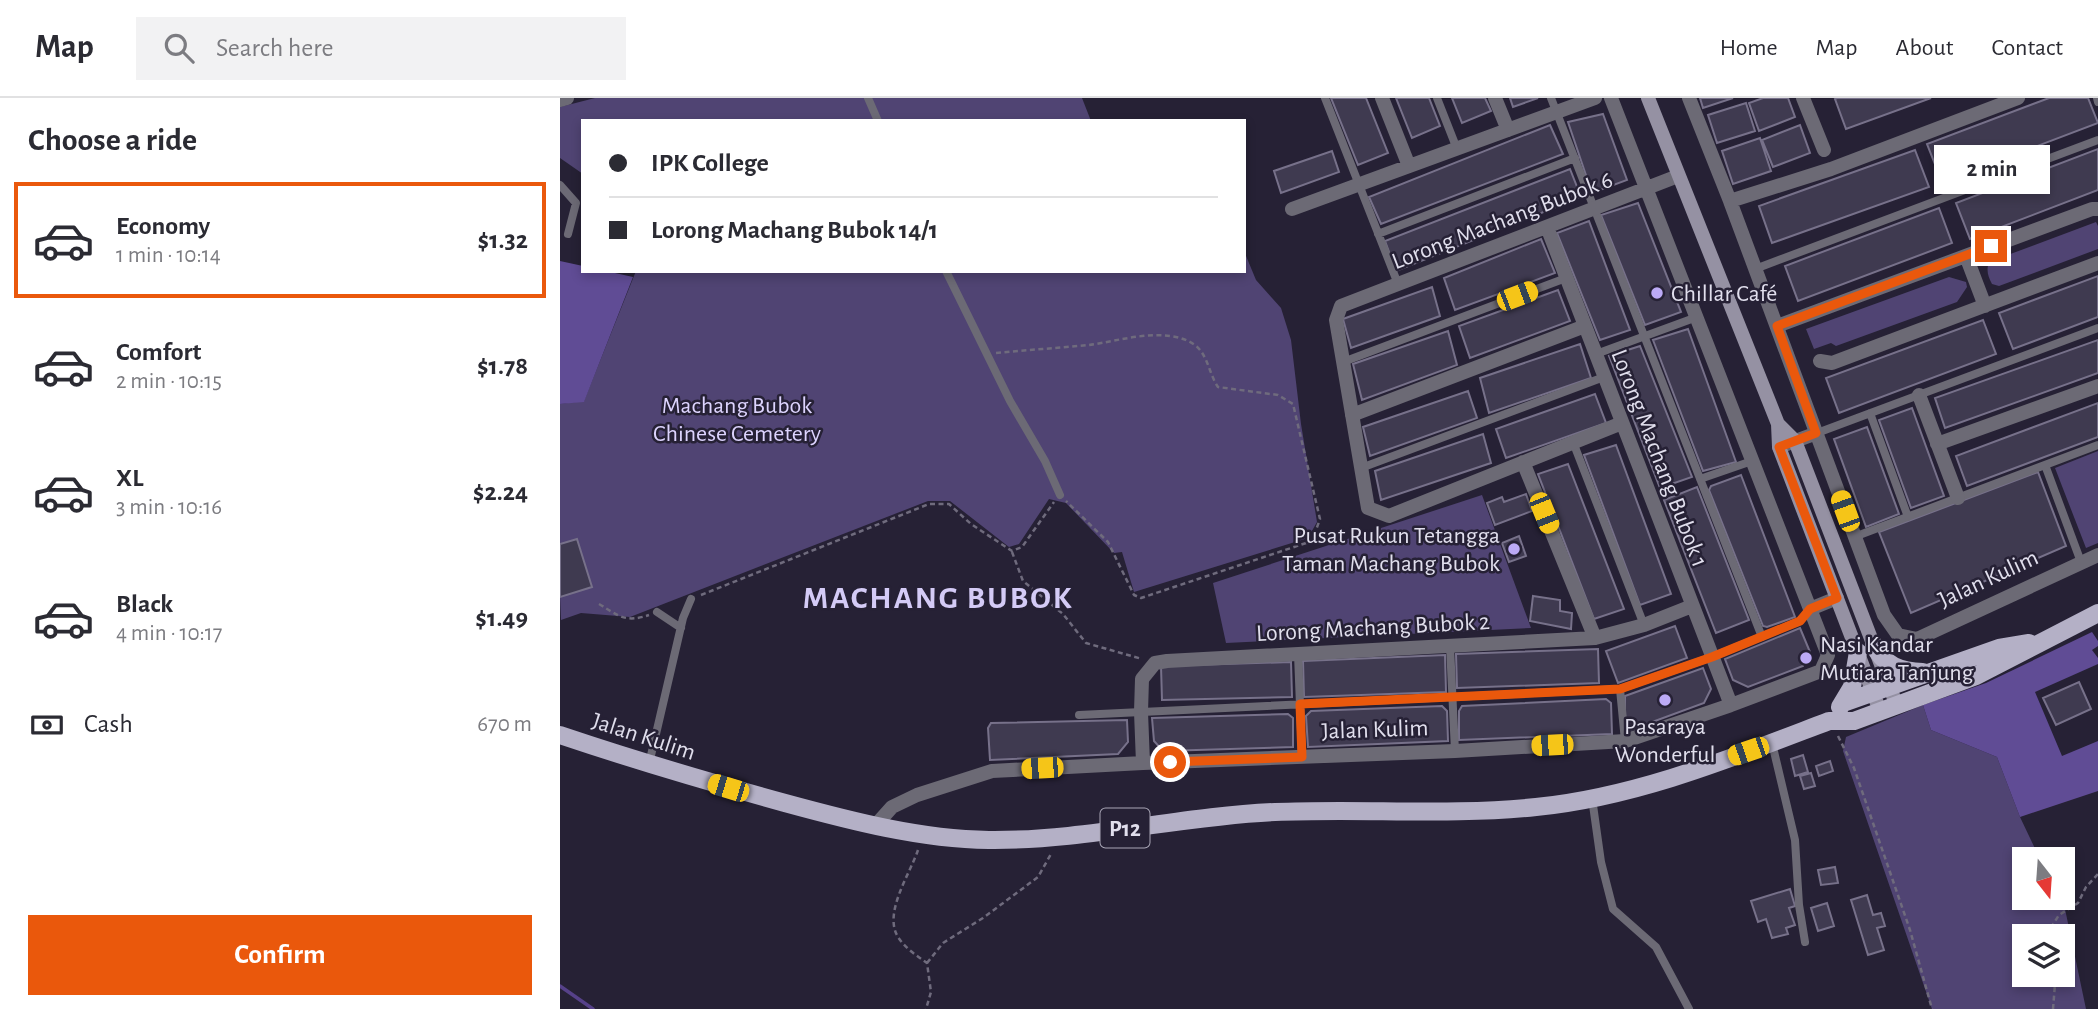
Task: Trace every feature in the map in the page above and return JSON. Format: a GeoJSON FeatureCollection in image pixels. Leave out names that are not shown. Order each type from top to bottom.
{"type":"FeatureCollection","features":[{"type":"Feature","properties":{"kind":"main road"},"geometry":{"type":"LineString","coordinates":[[1648,98],[1778,424],[1779,447],[1837,598],[1866,648],[1890,664],[1914,672],[1930,672]]}},
{"type":"Feature","properties":{"kind":"main road"},"geometry":{"type":"LineString","coordinates":[[1778,424],[1795,441],[1889,708]]}},
{"type":"Feature","properties":{"kind":"main road","name":"Jalan Kulim"},"geometry":{"type":"LineString","coordinates":[[560,735],[728,788],[875,826],[940,837],[1009,840],[1273,812],[1440,813],[1536,807],[1653,784],[1829,721],[1854,722],[1976,676],[2098,613]]}},
{"type":"Feature","properties":{"kind":"main road","name":"Jalan Kulim"},"geometry":{"type":"LineString","coordinates":[[1843,702],[1999,648],[2046,640]]}},
{"type":"Feature","properties":{"kind":"main road"},"geometry":{"type":"LineString","coordinates":[[1829,721],[1852,687],[1866,648]]}},
{"type":"Feature","properties":{"kind":"street"},"geometry":{"type":"LineString","coordinates":[[560,100],[567,98]]}},
{"type":"Feature","properties":{"kind":"street"},"geometry":{"type":"LineString","coordinates":[[1382,98],[1409,166]]}},
{"type":"Feature","properties":{"kind":"street"},"geometry":{"type":"LineString","coordinates":[[1495,98],[1508,130]]}},
{"type":"Feature","properties":{"kind":"street"},"geometry":{"type":"LineString","coordinates":[[1292,209],[1508,130],[1554,105],[1595,98]]}},
{"type":"Feature","properties":{"kind":"street"},"geometry":{"type":"LineString","coordinates":[[1611,98],[1810,609],[1837,598]]}},
{"type":"Feature","properties":{"kind":"street"},"geometry":{"type":"LineString","coordinates":[[1689,98],[1777,326],[1854,537]]}},
{"type":"Feature","properties":{"kind":"street"},"geometry":{"type":"LineString","coordinates":[[1803,98],[1824,150]]}},
{"type":"Feature","properties":{"kind":"street"},"geometry":{"type":"LineString","coordinates":[[1730,201],[1831,169],[2018,98]]}},
{"type":"Feature","properties":{"kind":"street","name":"Lorong Machang Bubok 6"},"geometry":{"type":"LineString","coordinates":[[1343,362],[1336,320],[1341,306],[1678,176]]}},
{"type":"Feature","properties":{"kind":"street"},"geometry":{"type":"LineString","coordinates":[[1777,326],[2098,209]]}},
{"type":"Feature","properties":{"kind":"street","name":"Lorong Machang Bubok 1"},"geometry":{"type":"LineString","coordinates":[[1547,227],[1731,705]]}},
{"type":"Feature","properties":{"kind":"street"},"geometry":{"type":"LineString","coordinates":[[1966,256],[1986,306]]}},
{"type":"Feature","properties":{"kind":"street"},"geometry":{"type":"LineString","coordinates":[[1820,361],[1832,363],[2098,263]]}},
{"type":"Feature","properties":{"kind":"street"},"geometry":{"type":"LineString","coordinates":[[1352,415],[1585,326]]}},
{"type":"Feature","properties":{"kind":"street"},"geometry":{"type":"LineString","coordinates":[[1343,362],[1368,508],[1390,516],[1622,423]]}},
{"type":"Feature","properties":{"kind":"street"},"geometry":{"type":"LineString","coordinates":[[1937,444],[2098,386]]}},
{"type":"Feature","properties":{"kind":"street"},"geometry":{"type":"LineString","coordinates":[[1919,395],[1958,498]]}},
{"type":"Feature","properties":{"kind":"street"},"geometry":{"type":"LineString","coordinates":[[1779,447],[1816,433]]}},
{"type":"Feature","properties":{"kind":"street"},"geometry":{"type":"LineString","coordinates":[[1523,462],[1595,638]]}},
{"type":"Feature","properties":{"kind":"street","name":"Jalan Kulim"},"geometry":{"type":"LineString","coordinates":[[1854,537],[1884,615],[1898,635],[1917,639],[2098,555]]}},
{"type":"Feature","properties":{"kind":"street","name":"Lorong Machang Bubok 2"},"geometry":{"type":"LineString","coordinates":[[1155,663],[1595,638],[1644,625],[1692,606]]}},
{"type":"Feature","properties":{"kind":"street","name":"Jalan Kulim"},"geometry":{"type":"LineString","coordinates":[[875,826],[892,807],[917,795],[992,771],[1625,741],[1821,671],[1828,656],[1810,609]]}},
{"type":"Feature","properties":{"kind":"street"},"geometry":{"type":"LineString","coordinates":[[1143,763],[1142,679],[1155,663]]}},
{"type":"Feature","properties":{"kind":"lane"},"geometry":{"type":"LineString","coordinates":[[867,98],[877,119]]}},
{"type":"Feature","properties":{"kind":"lane"},"geometry":{"type":"LineString","coordinates":[[1325,98],[1398,284]]}},
{"type":"Feature","properties":{"kind":"lane"},"geometry":{"type":"LineString","coordinates":[[1437,98],[1457,149]]}},
{"type":"Feature","properties":{"kind":"lane"},"geometry":{"type":"LineString","coordinates":[[1554,105],[1762,637]]}},
{"type":"Feature","properties":{"kind":"lane"},"geometry":{"type":"LineString","coordinates":[[1755,269],[2098,140]]}},
{"type":"Feature","properties":{"kind":"lane"},"geometry":{"type":"LineString","coordinates":[[1378,234],[1575,158]]}},
{"type":"Feature","properties":{"kind":"lane"},"geometry":{"type":"LineString","coordinates":[[560,185],[576,203],[568,234]]}},
{"type":"Feature","properties":{"kind":"lane"},"geometry":{"type":"LineString","coordinates":[[947,273],[1010,401],[1045,461],[1059,495]]}},
{"type":"Feature","properties":{"kind":"lane"},"geometry":{"type":"LineString","coordinates":[[1343,362],[1566,278]]}},
{"type":"Feature","properties":{"kind":"lane"},"geometry":{"type":"LineString","coordinates":[[1596,354],[1697,317]]}},
{"type":"Feature","properties":{"kind":"lane"},"geometry":{"type":"LineString","coordinates":[[1816,433],[2098,328]]}},
{"type":"Feature","properties":{"kind":"lane"},"geometry":{"type":"LineString","coordinates":[[1361,468],[1604,377]]}},
{"type":"Feature","properties":{"kind":"lane"},"geometry":{"type":"LineString","coordinates":[[1870,413],[1908,517]]}},
{"type":"Feature","properties":{"kind":"lane"},"geometry":{"type":"LineString","coordinates":[[1573,443],[1644,625]]}},
{"type":"Feature","properties":{"kind":"lane"},"geometry":{"type":"LineString","coordinates":[[1854,537],[2098,445]]}},
{"type":"Feature","properties":{"kind":"lane"},"geometry":{"type":"LineString","coordinates":[[1700,479],[1752,461]]}},
{"type":"Feature","properties":{"kind":"lane"},"geometry":{"type":"LineString","coordinates":[[2045,465],[2081,562]]}},
{"type":"Feature","properties":{"kind":"lane"},"geometry":{"type":"LineString","coordinates":[[649,764],[681,628],[691,599]]}},
{"type":"Feature","properties":{"kind":"lane"},"geometry":{"type":"LineString","coordinates":[[1079,715],[1620,689],[1712,657],[1800,621],[1810,609]]}},
{"type":"Feature","properties":{"kind":"lane"},"geometry":{"type":"LineString","coordinates":[[657,612],[681,628]]}},
{"type":"Feature","properties":{"kind":"lane"},"geometry":{"type":"LineString","coordinates":[[1450,646],[1455,751]]}},
{"type":"Feature","properties":{"kind":"lane"},"geometry":{"type":"LineString","coordinates":[[1298,654],[1302,757]]}},
{"type":"Feature","properties":{"kind":"lane"},"geometry":{"type":"LineString","coordinates":[[1620,689],[1625,741]]}},
{"type":"Feature","properties":{"kind":"lane"},"geometry":{"type":"LineString","coordinates":[[1772,743],[1795,840],[1799,905],[1805,942]]}},
{"type":"Feature","properties":{"kind":"lane"},"geometry":{"type":"LineString","coordinates":[[1592,798],[1601,862],[1613,909],[1656,947],[1689,1009]]}},
{"type":"Feature","properties":{"kind":"path"},"geometry":{"type":"LineString","coordinates":[[986,353],[1114,342],[1133,336],[1183,339],[1204,354],[1211,376],[1218,387],[1278,395],[1293,404],[1320,519],[1312,541],[1141,598],[1135,596],[1108,542],[1059,495],[1022,547],[1012,551]]}},
{"type":"Feature","properties":{"kind":"path"},"geometry":{"type":"LineString","coordinates":[[691,599],[929,504],[949,504],[971,524],[1012,551],[1023,581],[1063,614],[1086,643],[1155,663]]}},
{"type":"Feature","properties":{"kind":"path"},"geometry":{"type":"LineString","coordinates":[[599,604],[623,619],[636,620],[657,612]]}},
{"type":"Feature","properties":{"kind":"path"},"geometry":{"type":"LineString","coordinates":[[1829,721],[1854,768],[1910,930],[1933,1009]]}},
{"type":"Feature","properties":{"kind":"path"},"geometry":{"type":"LineString","coordinates":[[924,833],[898,898],[893,922],[898,937],[927,963],[931,992],[926,1009]]}},
{"type":"Feature","properties":{"kind":"path"},"geometry":{"type":"LineString","coordinates":[[927,963],[943,943],[983,918],[1038,877],[1061,835]]}},
{"type":"Feature","properties":{"kind":"path"},"geometry":{"type":"LineString","coordinates":[[2053,924],[2059,915],[2078,903],[2086,887],[2098,874]]}},
{"type":"Feature","properties":{"kind":"path"},"geometry":{"type":"LineString","coordinates":[[2053,1009],[2055,987]]}},
{"type":"Feature","properties":{"kind":"green space"},"geometry":{"type":"Polygon","coordinates":[[[595,98],[1082,98],[1090,119],[581,119],[581,173],[560,158],[560,107],[595,98]]]}},
{"type":"Feature","properties":{"kind":"green space"},"geometry":{"type":"Polygon","coordinates":[[[2096,222],[2098,249],[1999,286],[1992,284],[1988,273],[1989,262],[2096,222]]]}},
{"type":"Feature","properties":{"kind":"green space","name":"Machang Bubok Chinese Cemetery"},"geometry":{"type":"Polygon","coordinates":[[[1246,256],[1256,280],[1281,308],[1291,340],[1317,522],[1308,538],[1134,592],[1122,552],[1114,553],[1066,503],[1049,499],[1019,544],[1009,547],[950,501],[928,501],[630,617],[581,613],[561,620],[560,597],[592,587],[577,539],[560,544],[560,404],[584,401],[635,273],[1246,273],[1246,256]]]}},
{"type":"Feature","properties":{"kind":"green space"},"geometry":{"type":"Polygon","coordinates":[[[1949,277],[1966,282],[1967,287],[1957,302],[1836,346],[1831,343],[1814,349],[1806,329],[1949,277]]]}},
{"type":"Feature","properties":{"kind":"green space"},"geometry":{"type":"Polygon","coordinates":[[[2098,451],[2098,543],[2086,548],[2055,468],[2098,451]]]}},
{"type":"Feature","properties":{"kind":"green space"},"geometry":{"type":"Polygon","coordinates":[[[1482,495],[1531,628],[1226,643],[1213,583],[1482,495]]]}},
{"type":"Feature","properties":{"kind":"green space"},"geometry":{"type":"Polygon","coordinates":[[[1923,705],[1931,730],[1997,757],[2034,847],[2012,847],[2012,910],[2065,910],[2068,924],[2012,924],[2012,987],[2075,987],[2075,957],[2086,1009],[1932,1009],[1843,751],[1846,737],[1923,705]]]}},
{"type":"Feature","properties":{"kind":"shaded area"},"geometry":{"type":"Polygon","coordinates":[[[560,261],[581,266],[581,273],[615,273],[633,277],[584,402],[560,404],[560,261]]]}},
{"type":"Feature","properties":{"kind":"shaded area"},"geometry":{"type":"Polygon","coordinates":[[[2092,632],[2098,641],[2098,646],[2092,650],[2098,658],[2098,664],[2035,692],[2062,756],[2098,741],[2098,791],[2020,817],[1997,757],[1931,730],[1923,705],[1986,683],[2092,632]]]}},
{"type":"Feature","properties":{"kind":"building"},"geometry":{"type":"Polygon","coordinates":[[[1331,98],[1366,98],[1388,153],[1358,165],[1331,98]]]}},
{"type":"Feature","properties":{"kind":"building"},"geometry":{"type":"Polygon","coordinates":[[[1396,98],[1429,98],[1440,126],[1412,138],[1396,98]]]}},
{"type":"Feature","properties":{"kind":"building"},"geometry":{"type":"Polygon","coordinates":[[[1452,98],[1485,98],[1491,111],[1462,123],[1452,98]]]}},
{"type":"Feature","properties":{"kind":"building"},"geometry":{"type":"Polygon","coordinates":[[[1510,98],[1538,98],[1513,107],[1510,98]]]}},
{"type":"Feature","properties":{"kind":"building"},"geometry":{"type":"Polygon","coordinates":[[[1700,98],[1733,98],[1703,108],[1700,98]]]}},
{"type":"Feature","properties":{"kind":"building"},"geometry":{"type":"Polygon","coordinates":[[[1763,98],[1788,98],[1795,117],[1759,131],[1749,103],[1763,98]]]}},
{"type":"Feature","properties":{"kind":"building"},"geometry":{"type":"Polygon","coordinates":[[[1931,98],[1846,129],[1835,99],[1931,98]]]}},
{"type":"Feature","properties":{"kind":"building"},"geometry":{"type":"Polygon","coordinates":[[[2049,98],[2088,98],[2098,123],[1942,182],[1927,144],[2049,98]]]}},
{"type":"Feature","properties":{"kind":"building"},"geometry":{"type":"Polygon","coordinates":[[[1746,103],[1755,131],[1717,143],[1708,115],[1746,103]]]}},
{"type":"Feature","properties":{"kind":"building"},"geometry":{"type":"Polygon","coordinates":[[[1603,114],[1627,180],[1592,193],[1568,122],[1603,114]]]}},
{"type":"Feature","properties":{"kind":"building"},"geometry":{"type":"Polygon","coordinates":[[[1550,125],[1563,154],[1381,224],[1369,197],[1550,125]]]}},
{"type":"Feature","properties":{"kind":"building"},"geometry":{"type":"Polygon","coordinates":[[[1800,125],[1810,153],[1773,167],[1762,140],[1800,125]]]}},
{"type":"Feature","properties":{"kind":"building"},"geometry":{"type":"Polygon","coordinates":[[[1760,138],[1771,171],[1733,184],[1722,151],[1760,138]]]}},
{"type":"Feature","properties":{"kind":"building"},"geometry":{"type":"Polygon","coordinates":[[[2098,149],[2098,190],[1970,239],[1956,203],[2098,149]]]}},
{"type":"Feature","properties":{"kind":"building"},"geometry":{"type":"Polygon","coordinates":[[[1915,150],[1929,187],[1772,243],[1759,206],[1915,150]]]}},
{"type":"Feature","properties":{"kind":"building"},"geometry":{"type":"Polygon","coordinates":[[[1332,151],[1339,172],[1281,193],[1274,171],[1332,151]]]}},
{"type":"Feature","properties":{"kind":"building"},"geometry":{"type":"Polygon","coordinates":[[[1570,169],[1581,197],[1396,271],[1385,241],[1570,169]]]}},
{"type":"Feature","properties":{"kind":"building"},"geometry":{"type":"Polygon","coordinates":[[[1638,203],[1681,312],[1645,325],[1601,215],[1638,203]]]}},
{"type":"Feature","properties":{"kind":"building"},"geometry":{"type":"Polygon","coordinates":[[[1939,208],[1952,243],[1798,301],[1785,266],[1939,208]]]}},
{"type":"Feature","properties":{"kind":"building"},"geometry":{"type":"Polygon","coordinates":[[[1589,221],[1630,330],[1600,340],[1557,233],[1589,221]]]}},
{"type":"Feature","properties":{"kind":"building"},"geometry":{"type":"Polygon","coordinates":[[[1541,239],[1555,273],[1455,310],[1444,278],[1541,239]]]}},
{"type":"Feature","properties":{"kind":"building"},"geometry":{"type":"Polygon","coordinates":[[[2098,276],[2098,317],[2013,349],[1999,313],[2098,276]]]}},
{"type":"Feature","properties":{"kind":"building"},"geometry":{"type":"Polygon","coordinates":[[[1432,287],[1440,316],[1351,348],[1343,319],[1432,287]]]}},
{"type":"Feature","properties":{"kind":"building"},"geometry":{"type":"Polygon","coordinates":[[[1558,290],[1570,321],[1470,358],[1459,326],[1558,290]]]}},
{"type":"Feature","properties":{"kind":"building"},"geometry":{"type":"Polygon","coordinates":[[[1983,320],[1996,354],[1839,413],[1826,378],[1983,320]]]}},
{"type":"Feature","properties":{"kind":"building"},"geometry":{"type":"Polygon","coordinates":[[[1688,329],[1736,462],[1703,471],[1653,340],[1688,329]]]}},
{"type":"Feature","properties":{"kind":"building"},"geometry":{"type":"Polygon","coordinates":[[[1448,331],[1457,365],[1362,400],[1353,364],[1448,331]]]}},
{"type":"Feature","properties":{"kind":"building"},"geometry":{"type":"Polygon","coordinates":[[[2098,340],[2098,373],[1945,428],[1935,398],[2098,340]]]}},
{"type":"Feature","properties":{"kind":"building"},"geometry":{"type":"Polygon","coordinates":[[[1580,344],[1591,378],[1489,413],[1480,378],[1580,344]]]}},
{"type":"Feature","properties":{"kind":"building"},"geometry":{"type":"Polygon","coordinates":[[[1640,346],[1692,477],[1660,488],[1609,356],[1640,346]]]}},
{"type":"Feature","properties":{"kind":"building"},"geometry":{"type":"Polygon","coordinates":[[[1468,391],[1477,418],[1370,456],[1363,427],[1468,391]]]}},
{"type":"Feature","properties":{"kind":"building"},"geometry":{"type":"Polygon","coordinates":[[[1595,394],[1606,423],[1506,458],[1496,429],[1595,394]]]}},
{"type":"Feature","properties":{"kind":"building"},"geometry":{"type":"Polygon","coordinates":[[[2098,403],[2098,437],[1967,486],[1956,456],[2098,403]]]}},
{"type":"Feature","properties":{"kind":"building"},"geometry":{"type":"Polygon","coordinates":[[[1912,408],[1944,496],[1911,508],[1879,420],[1912,408]]]}},
{"type":"Feature","properties":{"kind":"building"},"geometry":{"type":"Polygon","coordinates":[[[1867,427],[1899,514],[1866,527],[1834,439],[1867,427]]]}},
{"type":"Feature","properties":{"kind":"building"},"geometry":{"type":"Polygon","coordinates":[[[1483,434],[1491,463],[1381,500],[1375,471],[1483,434]]]}},
{"type":"Feature","properties":{"kind":"building"},"geometry":{"type":"Polygon","coordinates":[[[1616,445],[1671,594],[1640,605],[1584,455],[1616,445]]]}},
{"type":"Feature","properties":{"kind":"building"},"geometry":{"type":"Polygon","coordinates":[[[1568,464],[1624,609],[1594,619],[1538,474],[1568,464]]]}},
{"type":"Feature","properties":{"kind":"building"},"geometry":{"type":"Polygon","coordinates":[[[2038,472],[2066,546],[1911,613],[1879,532],[2038,472]]]}},
{"type":"Feature","properties":{"kind":"building"},"geometry":{"type":"Polygon","coordinates":[[[1741,475],[1795,617],[1767,627],[1763,626],[1709,490],[1711,486],[1741,475]]]}},
{"type":"Feature","properties":{"kind":"building"},"geometry":{"type":"Polygon","coordinates":[[[1697,487],[1749,620],[1716,633],[1664,500],[1697,487]]]}},
{"type":"Feature","properties":{"kind":"building"},"geometry":{"type":"Polygon","coordinates":[[[1526,494],[1532,511],[1495,525],[1487,503],[1502,497],[1504,502],[1526,494]]]}},
{"type":"Feature","properties":{"kind":"building","name":"Pusat Rukun Tetangga Taman Machang Bubok"},"geometry":{"type":"Polygon","coordinates":[[[1519,536],[1526,556],[1509,562],[1502,543],[1519,536]]]}},
{"type":"Feature","properties":{"kind":"building"},"geometry":{"type":"Polygon","coordinates":[[[577,539],[592,587],[560,597],[560,544],[577,539]]]}},
{"type":"Feature","properties":{"kind":"building"},"geometry":{"type":"Polygon","coordinates":[[[1533,596],[1560,600],[1560,611],[1572,613],[1571,629],[1530,621],[1533,596]]]}},
{"type":"Feature","properties":{"kind":"building"},"geometry":{"type":"Polygon","coordinates":[[[1675,626],[1687,658],[1618,683],[1606,651],[1675,626]]]}},
{"type":"Feature","properties":{"kind":"building"},"geometry":{"type":"Polygon","coordinates":[[[1800,628],[1810,652],[1803,666],[1748,687],[1733,680],[1725,659],[1800,628]]]}},
{"type":"Feature","properties":{"kind":"building"},"geometry":{"type":"Polygon","coordinates":[[[1598,649],[1599,683],[1457,688],[1456,654],[1598,649]]]}},
{"type":"Feature","properties":{"kind":"building"},"geometry":{"type":"Polygon","coordinates":[[[1445,655],[1446,692],[1304,697],[1303,661],[1445,655]]]}},
{"type":"Feature","properties":{"kind":"building"},"geometry":{"type":"Polygon","coordinates":[[[1291,662],[1292,697],[1162,700],[1161,666],[1291,662]]]}},
{"type":"Feature","properties":{"kind":"building"},"geometry":{"type":"Polygon","coordinates":[[[1703,668],[1711,689],[1704,703],[1625,732],[1625,696],[1703,668]]]}},
{"type":"Feature","properties":{"kind":"building"},"geometry":{"type":"Polygon","coordinates":[[[2079,682],[2091,709],[2056,725],[2043,698],[2079,682]]]}},
{"type":"Feature","properties":{"kind":"building"},"geometry":{"type":"Polygon","coordinates":[[[1606,699],[1611,703],[1612,734],[1459,740],[1459,711],[1462,706],[1606,699]]]}},
{"type":"Feature","properties":{"kind":"building"},"geometry":{"type":"Polygon","coordinates":[[[1442,706],[1447,711],[1448,741],[1308,747],[1306,716],[1311,711],[1442,706]]]}},
{"type":"Feature","properties":{"kind":"building"},"geometry":{"type":"Polygon","coordinates":[[[1288,714],[1293,718],[1293,747],[1163,751],[1154,741],[1152,718],[1288,714]]]}},
{"type":"Feature","properties":{"kind":"building"},"geometry":{"type":"Polygon","coordinates":[[[1127,720],[1128,742],[1118,754],[990,760],[988,728],[991,723],[1127,720]]]}},
{"type":"Feature","properties":{"kind":"building"},"geometry":{"type":"Polygon","coordinates":[[[1803,755],[1808,772],[1795,776],[1791,759],[1803,755]]]}},
{"type":"Feature","properties":{"kind":"building"},"geometry":{"type":"Polygon","coordinates":[[[1830,761],[1833,771],[1819,776],[1816,766],[1830,761]]]}},
{"type":"Feature","properties":{"kind":"building"},"geometry":{"type":"Polygon","coordinates":[[[1811,773],[1815,786],[1804,789],[1800,776],[1811,773]]]}},
{"type":"Feature","properties":{"kind":"building"},"geometry":{"type":"Polygon","coordinates":[[[1835,867],[1838,883],[1821,885],[1818,870],[1835,867]]]}},
{"type":"Feature","properties":{"kind":"building"},"geometry":{"type":"Polygon","coordinates":[[[1790,889],[1795,906],[1789,908],[1795,925],[1786,928],[1788,934],[1772,938],[1766,919],[1758,922],[1751,901],[1790,889]]]}},
{"type":"Feature","properties":{"kind":"building"},"geometry":{"type":"Polygon","coordinates":[[[1867,895],[1873,915],[1881,913],[1885,926],[1877,928],[1884,950],[1868,955],[1851,900],[1867,895]]]}},
{"type":"Feature","properties":{"kind":"building"},"geometry":{"type":"Polygon","coordinates":[[[1827,903],[1834,926],[1818,931],[1811,908],[1827,903]]]}},
{"type":"Feature","properties":{"kind":"waterway"},"geometry":{"type":"LineString","coordinates":[[560,986],[593,1009]]}},
{"type":"Feature","properties":{"kind":"place","name":"Chillar Café"},"geometry":{"type":"Point","coordinates":[1657,293]}},
{"type":"Feature","properties":{"kind":"place","name":"Pusat Rukun Tetangga Taman Machang Bubok"},"geometry":{"type":"Point","coordinates":[1514,549]}},
{"type":"Feature","properties":{"kind":"place","name":"Nasi Kandar Mutiara Tanjung"},"geometry":{"type":"Point","coordinates":[1806,658]}},
{"type":"Feature","properties":{"kind":"place","name":"Pasaraya Wonderful"},"geometry":{"type":"Point","coordinates":[1665,700]}},
{"type":"Feature","properties":{"kind":"district","name":"MACHANG BUBOK"},"geometry":{"type":"Point","coordinates":[938,597]}},
{"type":"Feature","properties":{"kind":"route"},"geometry":{"type":"LineString","coordinates":[[1170,762],[1302,757],[1300,704],[1620,689],[1712,657],[1800,621],[1810,609],[1837,598],[1779,447],[1816,433],[1777,326],[1991,246]]}}]}
